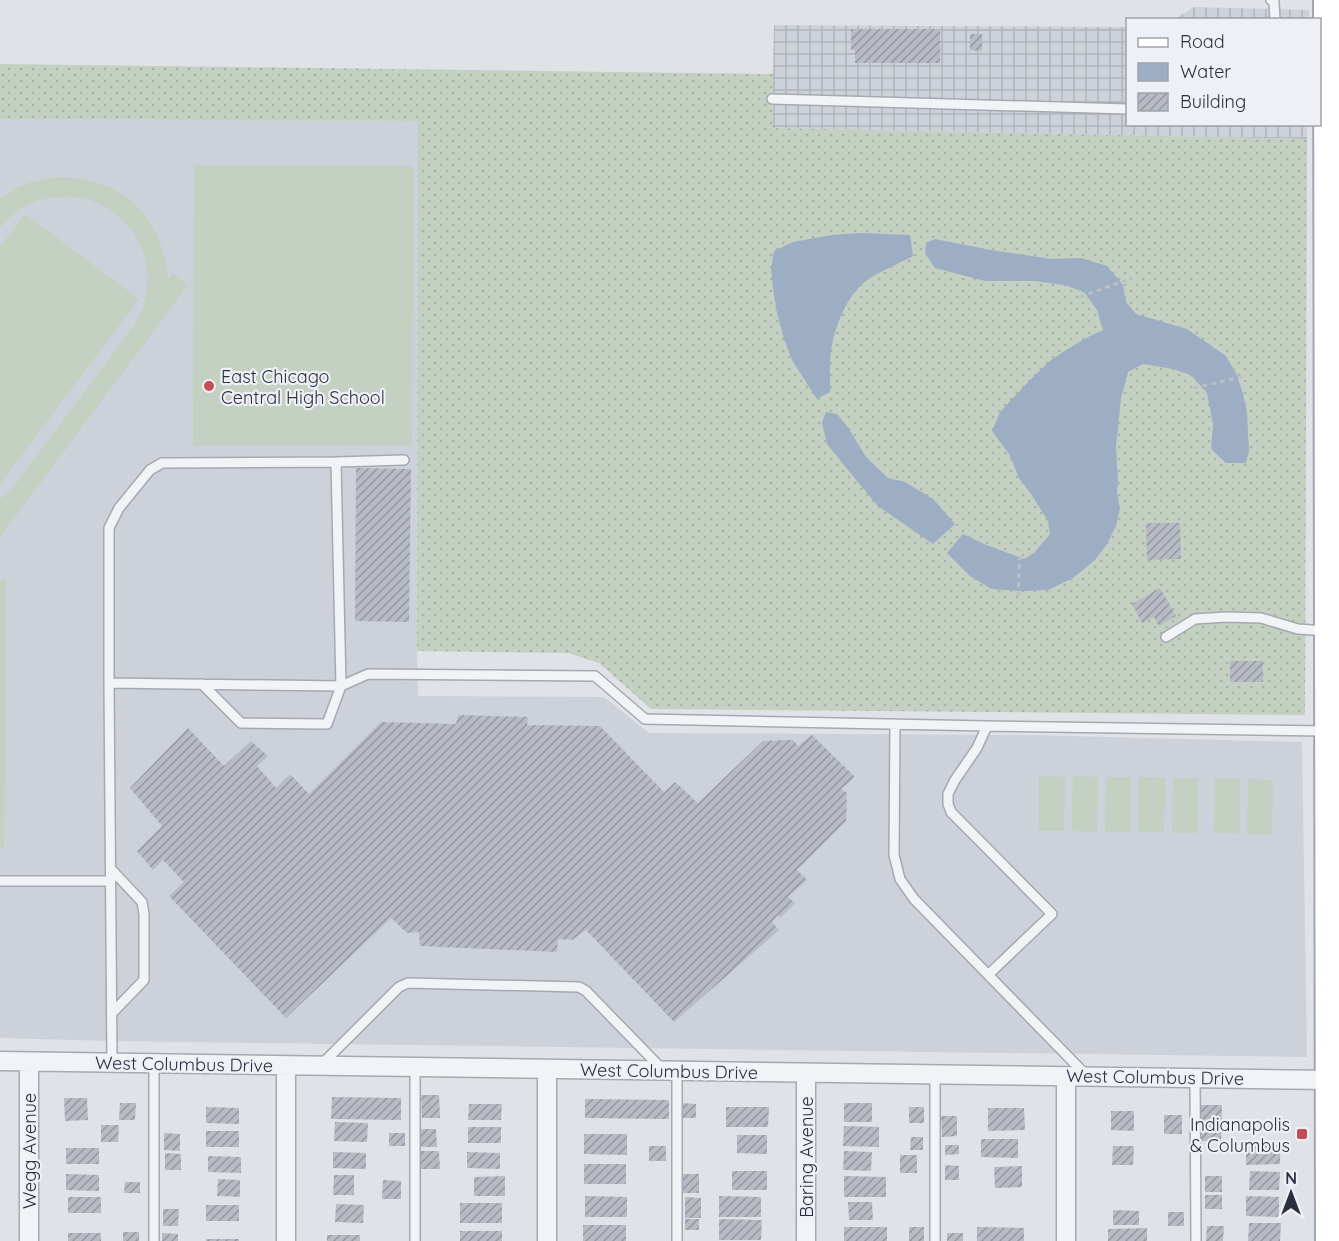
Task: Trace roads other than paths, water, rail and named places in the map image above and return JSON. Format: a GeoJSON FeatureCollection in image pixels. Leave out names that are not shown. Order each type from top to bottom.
{"type":"FeatureCollection","features":[{"type":"Feature","properties":{"kind":"main road"},"geometry":{"type":"LineString","coordinates":[[1328,0],[1324,110],[1334,175],[1334,549],[1329,632],[1334,1080],[1330,1241]]}},
{"type":"Feature","properties":{"kind":"street","name":"West Columbus Drive"},"geometry":{"type":"LineString","coordinates":[[0,1061],[1334,1080]]}},
{"type":"Feature","properties":{"kind":"street","name":"Wegg Avenue"},"geometry":{"type":"LineString","coordinates":[[29,1062],[29,1241]]}},
{"type":"Feature","properties":{"kind":"street"},"geometry":{"type":"LineString","coordinates":[[286,1065],[286,1241]]}},
{"type":"Feature","properties":{"kind":"street"},"geometry":{"type":"LineString","coordinates":[[547,1069],[547,1241]]}},
{"type":"Feature","properties":{"kind":"street","name":"Baring Avenue"},"geometry":{"type":"LineString","coordinates":[[806,1072],[806,1241]]}},
{"type":"Feature","properties":{"kind":"street"},"geometry":{"type":"LineString","coordinates":[[1066,1076],[1066,1241]]}},
{"type":"Feature","properties":{"kind":"lane"},"geometry":{"type":"LineString","coordinates":[[1271,0],[1274,2],[1275,18]]}},
{"type":"Feature","properties":{"kind":"lane"},"geometry":{"type":"LineString","coordinates":[[772,99],[1126,109]]}},
{"type":"Feature","properties":{"kind":"lane"},"geometry":{"type":"LineString","coordinates":[[112,1063],[109,528],[119,508],[150,470],[162,463],[404,460]]}},
{"type":"Feature","properties":{"kind":"lane"},"geometry":{"type":"LineString","coordinates":[[202,684],[241,723],[327,724],[341,686],[336,462]]}},
{"type":"Feature","properties":{"kind":"lane"},"geometry":{"type":"LineString","coordinates":[[1166,637],[1195,619],[1226,617],[1261,618],[1298,629],[1329,632]]}},
{"type":"Feature","properties":{"kind":"lane"},"geometry":{"type":"LineString","coordinates":[[109,683],[341,686],[368,674],[595,676],[645,719],[1329,731]]}},
{"type":"Feature","properties":{"kind":"lane"},"geometry":{"type":"LineString","coordinates":[[895,724],[894,855],[900,879],[914,899],[1088,1076]]}},
{"type":"Feature","properties":{"kind":"lane"},"geometry":{"type":"LineString","coordinates":[[987,726],[977,748],[955,780],[948,794],[948,804],[951,812],[1052,914],[989,974]]}},
{"type":"Feature","properties":{"kind":"lane"},"geometry":{"type":"LineString","coordinates":[[111,868],[142,902],[144,914],[144,980],[112,1012]]}},
{"type":"Feature","properties":{"kind":"lane"},"geometry":{"type":"LineString","coordinates":[[0,881],[111,881]]}},
{"type":"Feature","properties":{"kind":"lane"},"geometry":{"type":"LineString","coordinates":[[320,1066],[399,987],[408,983],[579,987],[586,991],[670,1071],[677,1241]]}},
{"type":"Feature","properties":{"kind":"lane"},"geometry":{"type":"LineString","coordinates":[[154,1064],[154,1241]]}},
{"type":"Feature","properties":{"kind":"lane"},"geometry":{"type":"LineString","coordinates":[[415,1067],[415,1241]]}},
{"type":"Feature","properties":{"kind":"lane"},"geometry":{"type":"LineString","coordinates":[[935,1074],[935,1241]]}},
{"type":"Feature","properties":{"kind":"lane"},"geometry":{"type":"LineString","coordinates":[[1195,1078],[1196,1241]]}},
{"type":"Feature","properties":{"kind":"water"},"geometry":{"type":"Polygon","coordinates":[[[861,233],[910,235],[913,256],[867,280],[849,300],[840,318],[832,345],[830,392],[817,399],[792,360],[784,339],[773,289],[771,268],[774,251],[793,242],[832,235],[861,233]]]}},
{"type":"Feature","properties":{"kind":"water"},"geometry":{"type":"Polygon","coordinates":[[[935,239],[1052,259],[1081,258],[1107,266],[1123,285],[1126,302],[1136,314],[1187,329],[1226,356],[1236,373],[1247,412],[1249,451],[1246,463],[1226,463],[1211,449],[1213,424],[1207,393],[1191,375],[1173,369],[1143,364],[1128,372],[1121,398],[1116,447],[1117,493],[1120,508],[1116,526],[1107,544],[1095,560],[1073,578],[1048,590],[992,589],[970,576],[947,553],[963,534],[1024,559],[1034,553],[1050,534],[1048,521],[1019,478],[1009,454],[992,431],[1000,412],[1051,360],[1103,330],[1097,310],[1084,292],[1064,285],[1035,281],[985,281],[935,268],[925,253],[926,243],[935,239]]]}},
{"type":"Feature","properties":{"kind":"water"},"geometry":{"type":"Polygon","coordinates":[[[826,412],[837,414],[866,457],[888,478],[905,482],[933,499],[955,524],[933,544],[878,506],[827,444],[822,423],[826,412]]]}},
{"type":"Feature","properties":{"kind":"place","name":"East Chicago Central High School"},"geometry":{"type":"Point","coordinates":[209,386]}},
{"type":"Feature","properties":{"kind":"place","name":"Indianapolis & Columbus"},"geometry":{"type":"Point","coordinates":[1302,1134]}}]}
